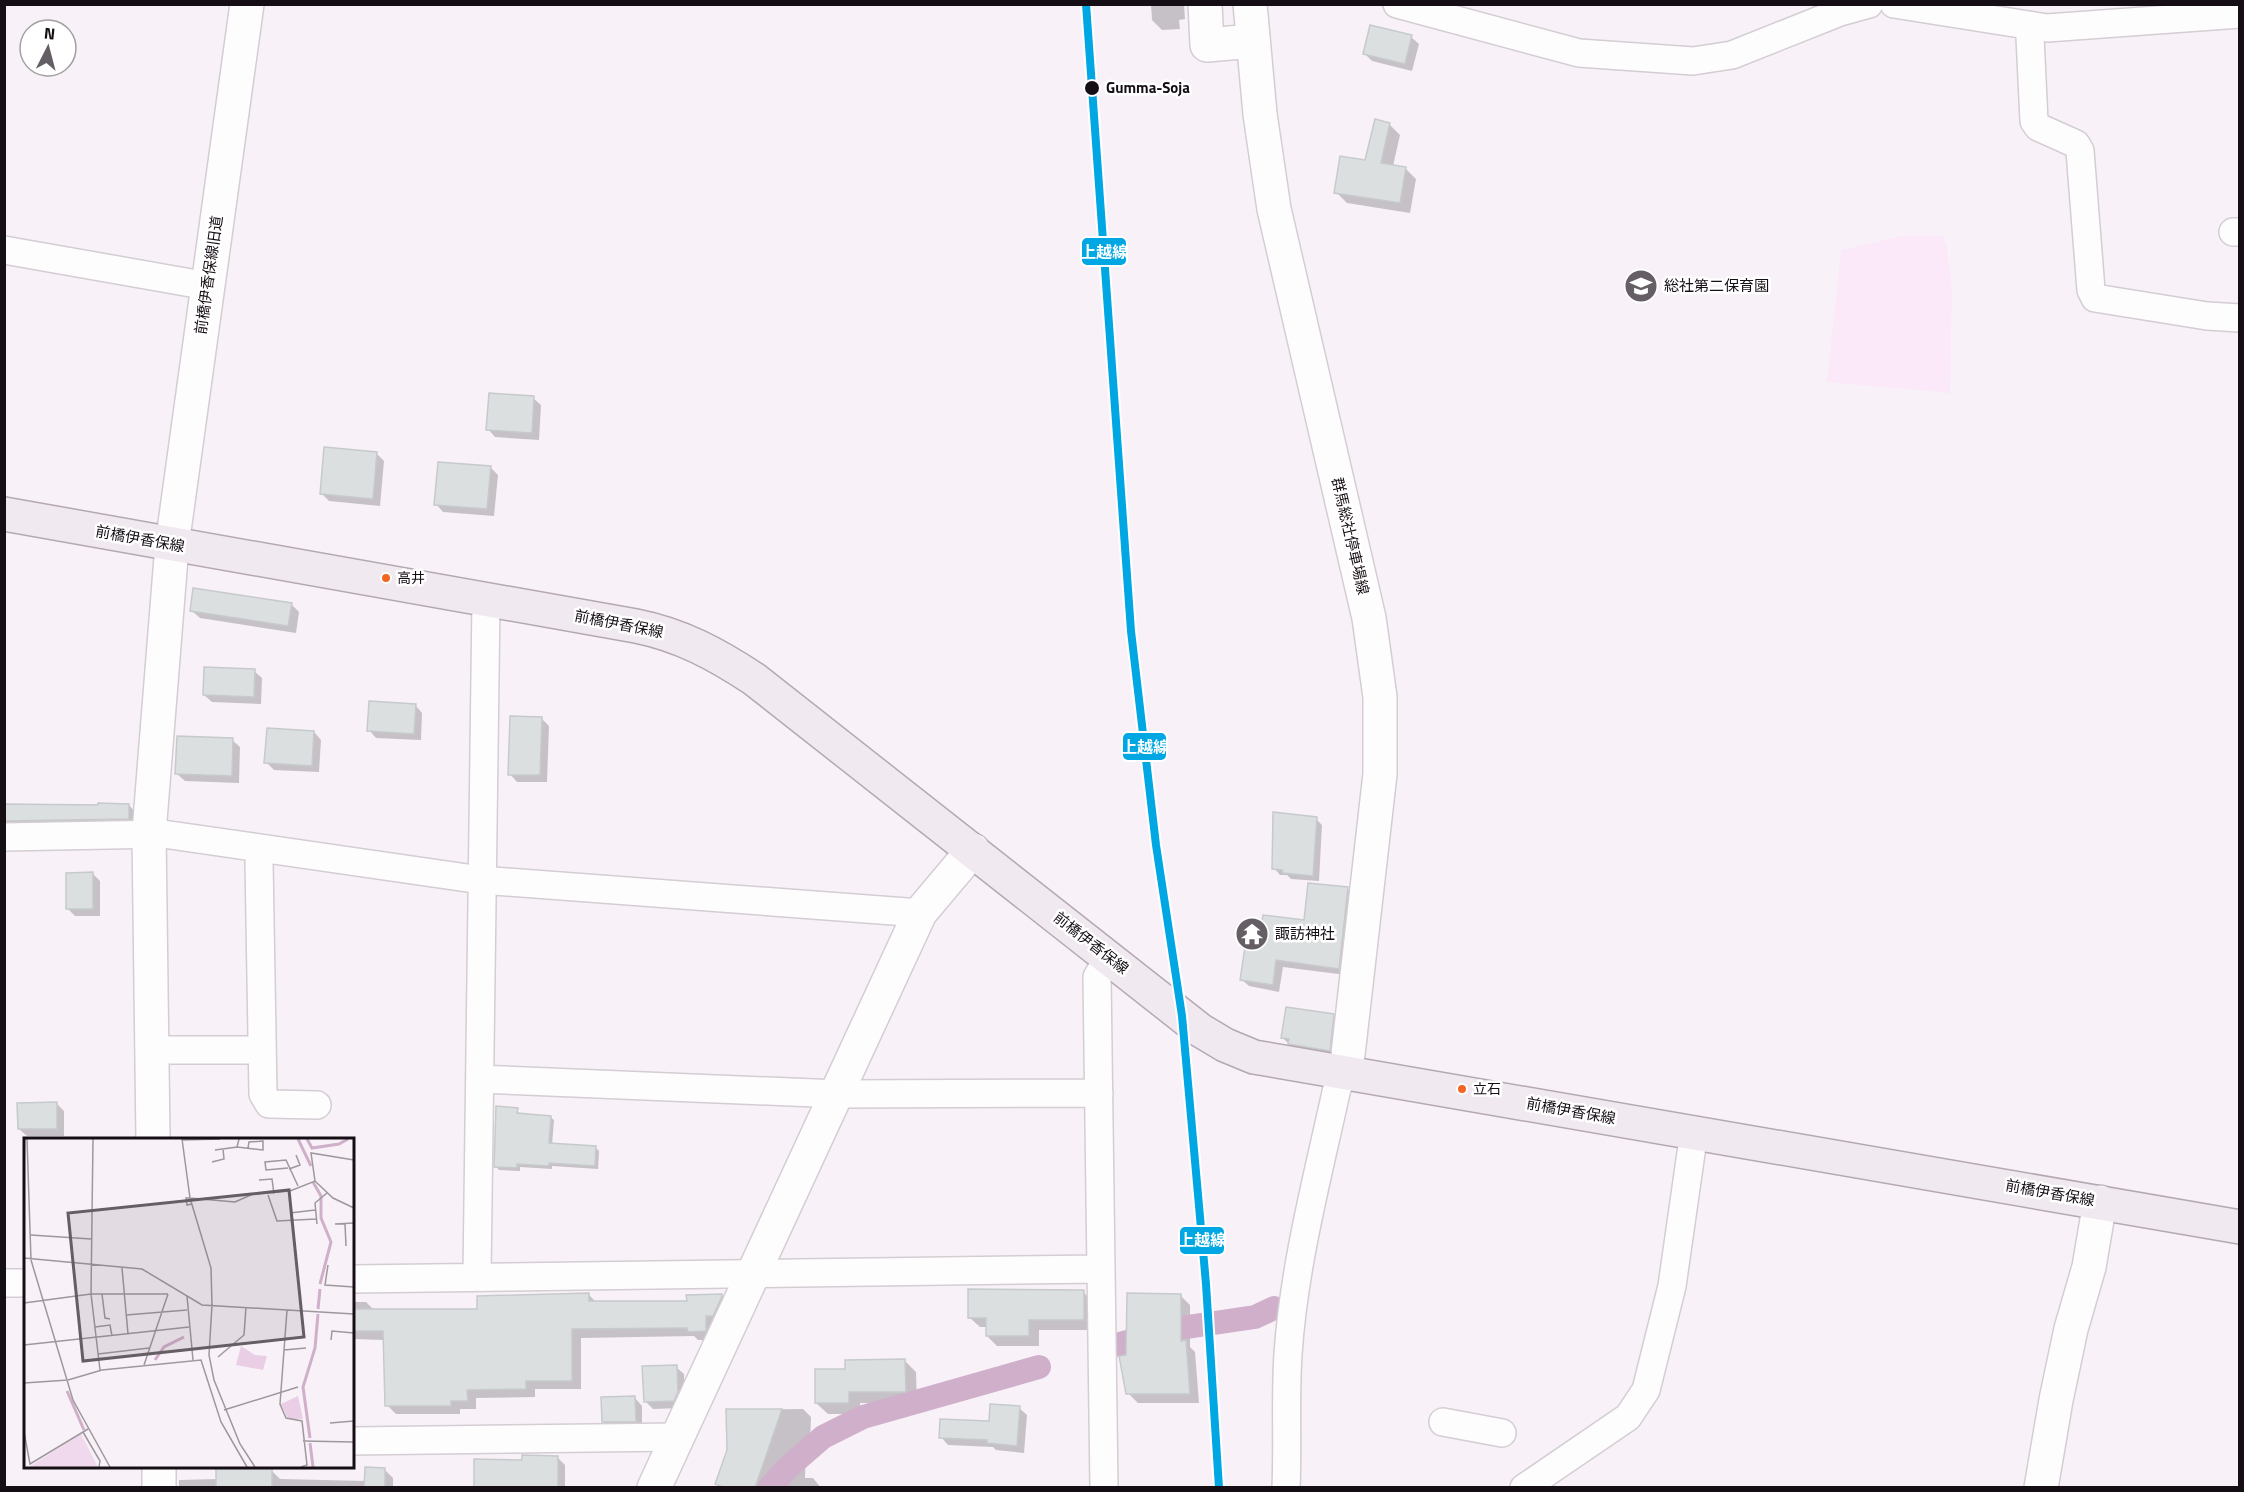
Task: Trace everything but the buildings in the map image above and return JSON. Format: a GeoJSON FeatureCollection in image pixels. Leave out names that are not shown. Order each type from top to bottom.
{"type":"FeatureCollection","features":[{"type":"Feature","properties":{"kind":"main road","name":"前橋伊香保線"},"geometry":{"type":"LineString","coordinates":[[4,514],[636,626],[665,632],[701,646],[754,679],[1200,1029],[1238,1051],[1254,1057],[2240,1227]]}},
{"type":"Feature","properties":{"kind":"street","name":"前橋伊香保線旧道"},"geometry":{"type":"LineString","coordinates":[[153,1138],[149,833],[172,545],[247,4]]}},
{"type":"Feature","properties":{"kind":"street"},"geometry":{"type":"LineString","coordinates":[[1205,4],[1207,45],[1253,41]]}},
{"type":"Feature","properties":{"kind":"street","name":"群馬総社停車場線"},"geometry":{"type":"LineString","coordinates":[[1250,4],[1274,209],[1369,618],[1380,697],[1380,774],[1346,1072]]}},
{"type":"Feature","properties":{"kind":"street"},"geometry":{"type":"LineString","coordinates":[[1397,4],[1579,53],[1693,61],[1732,55],[1840,12],[1869,4]]}},
{"type":"Feature","properties":{"kind":"street"},"geometry":{"type":"LineString","coordinates":[[1894,4],[2032,27],[2087,15],[2240,14]]}},
{"type":"Feature","properties":{"kind":"street"},"geometry":{"type":"LineString","coordinates":[[2032,27],[2030,37],[2034,121],[2038,127],[2076,144],[2080,151],[2091,290],[2095,298],[2196,315],[2240,318]]}},
{"type":"Feature","properties":{"kind":"street"},"geometry":{"type":"LineString","coordinates":[[4,250],[208,286]]}},
{"type":"Feature","properties":{"kind":"street"},"geometry":{"type":"LineString","coordinates":[[477,1276],[486,601]]}},
{"type":"Feature","properties":{"kind":"street"},"geometry":{"type":"LineString","coordinates":[[4,837],[149,833],[481,880],[920,913]]}},
{"type":"Feature","properties":{"kind":"street"},"geometry":{"type":"LineString","coordinates":[[263,849],[259,862],[263,1094],[269,1104],[317,1105]]}},
{"type":"Feature","properties":{"kind":"street"},"geometry":{"type":"LineString","coordinates":[[654,1488],[920,913],[973,850]]}},
{"type":"Feature","properties":{"kind":"street"},"geometry":{"type":"LineString","coordinates":[[1104,1488],[1097,977],[1109,957]]}},
{"type":"Feature","properties":{"kind":"street"},"geometry":{"type":"LineString","coordinates":[[151,1050],[262,1050]]}},
{"type":"Feature","properties":{"kind":"street"},"geometry":{"type":"LineString","coordinates":[[1286,1488],[1288,1353],[1295,1299],[1337,1088],[1346,1072]]}},
{"type":"Feature","properties":{"kind":"street"},"geometry":{"type":"LineString","coordinates":[[480,1079],[838,1094],[1099,1093]]}},
{"type":"Feature","properties":{"kind":"street"},"geometry":{"type":"LineString","coordinates":[[1524,1488],[1628,1417],[1646,1389],[1672,1286],[1694,1132]]}},
{"type":"Feature","properties":{"kind":"street"},"geometry":{"type":"LineString","coordinates":[[2041,1488],[2071,1329],[2090,1267],[2100,1202]]}},
{"type":"Feature","properties":{"kind":"street"},"geometry":{"type":"LineString","coordinates":[[354,1279],[1100,1269]]}},
{"type":"Feature","properties":{"kind":"street"},"geometry":{"type":"LineString","coordinates":[[4,1283],[24,1283]]}},
{"type":"Feature","properties":{"kind":"street"},"geometry":{"type":"LineString","coordinates":[[1443,1422],[1502,1433]]}},
{"type":"Feature","properties":{"kind":"street"},"geometry":{"type":"LineString","coordinates":[[354,1441],[678,1437]]}},
{"type":"Feature","properties":{"kind":"street"},"geometry":{"type":"LineString","coordinates":[[159,1468],[159,1488]]}},
{"type":"Feature","properties":{"kind":"shaded area"},"geometry":{"type":"Polygon","coordinates":[[[1902,236],[1943,236],[1947,248],[1952,289],[1950,393],[1827,382],[1841,250],[1902,236]]]}},
{"type":"Feature","properties":{"kind":"waterway"},"geometry":{"type":"LineString","coordinates":[[1108,1347],[1180,1328],[1255,1317],[1274,1308]]}},
{"type":"Feature","properties":{"kind":"waterway"},"geometry":{"type":"LineString","coordinates":[[770,1488],[785,1470],[823,1437],[863,1417],[1039,1367]]}},
{"type":"Feature","properties":{"kind":"transit line","name":"上越線"},"geometry":{"type":"LineString","coordinates":[[1086,4],[1131,631],[1156,845],[1182,1016],[1206,1284],[1219,1488]]}},
{"type":"Feature","properties":{"kind":"place","name":"Gumma-Soja"},"geometry":{"type":"Point","coordinates":[1092,88]}},
{"type":"Feature","properties":{"kind":"place","name":"総社第二保育園"},"geometry":{"type":"Point","coordinates":[1641,286]}},
{"type":"Feature","properties":{"kind":"place","name":"高井"},"geometry":{"type":"Point","coordinates":[386,578]}},
{"type":"Feature","properties":{"kind":"place","name":"諏訪神社"},"geometry":{"type":"Point","coordinates":[1252,934]}},
{"type":"Feature","properties":{"kind":"place","name":"立石"},"geometry":{"type":"Point","coordinates":[1462,1089]}}]}
